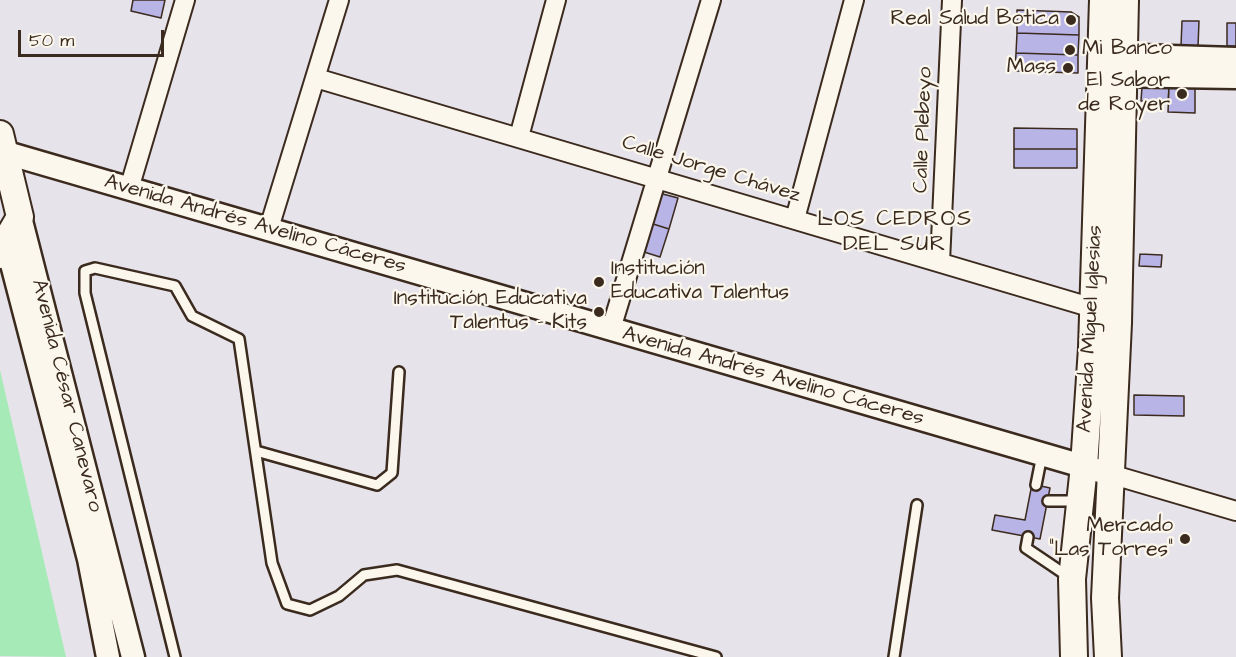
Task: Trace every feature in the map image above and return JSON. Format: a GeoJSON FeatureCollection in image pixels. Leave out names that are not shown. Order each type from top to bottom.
{"type":"FeatureCollection","features":[{"type":"Feature","properties":{"kind":"main road","name":"Avenida Miguel Iglesias"},"geometry":{"type":"LineString","coordinates":[[1102,0],[1112,65],[1118,323],[1104,598],[1108,657]]}},
{"type":"Feature","properties":{"kind":"main road","name":"Avenida Miguel Iglesias"},"geometry":{"type":"LineString","coordinates":[[1074,657],[1072,579],[1084,466],[1093,308],[1112,65],[1125,0]]}},
{"type":"Feature","properties":{"kind":"main road","name":"Avenida César Canevaro"},"geometry":{"type":"LineString","coordinates":[[2,146],[6,233]]}},
{"type":"Feature","properties":{"kind":"main road"},"geometry":{"type":"LineString","coordinates":[[1072,579],[1105,579]]}},
{"type":"Feature","properties":{"kind":"street"},"geometry":{"type":"LineString","coordinates":[[129,189],[185,0]]}},
{"type":"Feature","properties":{"kind":"street"},"geometry":{"type":"LineString","coordinates":[[269,228],[339,0]]}},
{"type":"Feature","properties":{"kind":"street"},"geometry":{"type":"LineString","coordinates":[[519,137],[556,0]]}},
{"type":"Feature","properties":{"kind":"street"},"geometry":{"type":"LineString","coordinates":[[610,329],[711,0]]}},
{"type":"Feature","properties":{"kind":"street"},"geometry":{"type":"LineString","coordinates":[[795,219],[854,0]]}},
{"type":"Feature","properties":{"kind":"street","name":"Calle Plebeyo"},"geometry":{"type":"LineString","coordinates":[[940,262],[952,0]]}},
{"type":"Feature","properties":{"kind":"street"},"geometry":{"type":"LineString","coordinates":[[1112,65],[1236,59]]}},
{"type":"Feature","properties":{"kind":"street"},"geometry":{"type":"LineString","coordinates":[[1112,65],[1236,77]]}},
{"type":"Feature","properties":{"kind":"street","name":"Calle Jorge Chávez"},"geometry":{"type":"LineString","coordinates":[[316,78],[1093,308]]}},
{"type":"Feature","properties":{"kind":"street","name":"Avenida Andrés Avelino Cáceres"},"geometry":{"type":"LineString","coordinates":[[2,146],[129,189],[1236,511]]}},
{"type":"Feature","properties":{"kind":"street","name":"Avenida César Canevaro"},"geometry":{"type":"LineString","coordinates":[[6,233],[89,559],[108,657]]}},
{"type":"Feature","properties":{"kind":"street","name":"Avenida César Canevaro"},"geometry":{"type":"LineString","coordinates":[[6,233],[133,657]]}},
{"type":"Feature","properties":{"kind":"lane"},"geometry":{"type":"LineString","coordinates":[[175,657],[85,293],[85,271],[95,268],[175,286],[192,316],[239,339],[272,563],[286,604],[310,610],[339,596],[364,575],[397,570],[716,657]]}},
{"type":"Feature","properties":{"kind":"lane"},"geometry":{"type":"LineString","coordinates":[[256,451],[377,485],[392,473],[399,372]]}},
{"type":"Feature","properties":{"kind":"lane"},"geometry":{"type":"LineString","coordinates":[[1036,485],[1042,455]]}},
{"type":"Feature","properties":{"kind":"lane"},"geometry":{"type":"LineString","coordinates":[[1048,501],[1080,501]]}},
{"type":"Feature","properties":{"kind":"lane"},"geometry":{"type":"LineString","coordinates":[[894,657],[917,505]]}},
{"type":"Feature","properties":{"kind":"lane"},"geometry":{"type":"LineString","coordinates":[[1028,537],[1026,548],[1072,579]]}},
{"type":"Feature","properties":{"kind":"green space"},"geometry":{"type":"Polygon","coordinates":[[[0,370],[66,657],[0,656],[0,370]]]}},
{"type":"Feature","properties":{"kind":"building"},"geometry":{"type":"Polygon","coordinates":[[[133,0],[165,0],[161,18],[131,11],[133,0]]]}},
{"type":"Feature","properties":{"kind":"building"},"geometry":{"type":"Polygon","coordinates":[[[1017,10],[1071,12],[1079,17],[1079,35],[1017,33],[1017,10]]]}},
{"type":"Feature","properties":{"kind":"building"},"geometry":{"type":"Polygon","coordinates":[[[1182,21],[1199,21],[1198,47],[1181,46],[1182,21]]]}},
{"type":"Feature","properties":{"kind":"building"},"geometry":{"type":"Polygon","coordinates":[[[1227,23],[1236,23],[1236,46],[1227,46],[1227,23]]]}},
{"type":"Feature","properties":{"kind":"building"},"geometry":{"type":"Polygon","coordinates":[[[1017,33],[1079,35],[1078,55],[1016,53],[1017,33]]]}},
{"type":"Feature","properties":{"kind":"building"},"geometry":{"type":"Polygon","coordinates":[[[1016,53],[1078,55],[1078,73],[1015,71],[1016,53]]]}},
{"type":"Feature","properties":{"kind":"building"},"geometry":{"type":"Polygon","coordinates":[[[1142,87],[1169,87],[1168,101],[1141,101],[1142,87]]]}},
{"type":"Feature","properties":{"kind":"building","name":"El Sabor de Royer"},"geometry":{"type":"Polygon","coordinates":[[[1169,87],[1195,88],[1195,113],[1168,112],[1169,87]]]}},
{"type":"Feature","properties":{"kind":"building"},"geometry":{"type":"Polygon","coordinates":[[[1014,128],[1077,129],[1077,149],[1014,149],[1014,128]]]}},
{"type":"Feature","properties":{"kind":"building"},"geometry":{"type":"Polygon","coordinates":[[[1014,149],[1077,149],[1077,168],[1014,168],[1014,149]]]}},
{"type":"Feature","properties":{"kind":"building"},"geometry":{"type":"Polygon","coordinates":[[[659,193],[678,198],[669,229],[650,223],[659,193]]]}},
{"type":"Feature","properties":{"kind":"building"},"geometry":{"type":"Polygon","coordinates":[[[650,223],[669,229],[660,257],[641,251],[650,223]]]}},
{"type":"Feature","properties":{"kind":"building"},"geometry":{"type":"Polygon","coordinates":[[[1140,254],[1162,255],[1161,267],[1139,266],[1140,254]]]}},
{"type":"Feature","properties":{"kind":"building"},"geometry":{"type":"Polygon","coordinates":[[[1134,395],[1184,396],[1184,416],[1134,415],[1134,395]]]}},
{"type":"Feature","properties":{"kind":"building"},"geometry":{"type":"Polygon","coordinates":[[[1032,484],[1050,488],[1040,539],[992,530],[995,515],[1025,520],[1032,484]]]}},
{"type":"Feature","properties":{"kind":"place","name":"Real Salud Botica"},"geometry":{"type":"Point","coordinates":[1071,20]}},
{"type":"Feature","properties":{"kind":"place","name":"Mi Banco"},"geometry":{"type":"Point","coordinates":[1070,50]}},
{"type":"Feature","properties":{"kind":"place","name":"Mass"},"geometry":{"type":"Point","coordinates":[1068,68]}},
{"type":"Feature","properties":{"kind":"place","name":"El Sabor de Royer"},"geometry":{"type":"Point","coordinates":[1182,94]}},
{"type":"Feature","properties":{"kind":"place","name":"Institución Educativa Talentus"},"geometry":{"type":"Point","coordinates":[599,282]}},
{"type":"Feature","properties":{"kind":"place","name":"Institución Educativa Talentus - Kits"},"geometry":{"type":"Point","coordinates":[599,312]}},
{"type":"Feature","properties":{"kind":"place","name":"Mercado \"Las Torres\""},"geometry":{"type":"Point","coordinates":[1185,539]}},
{"type":"Feature","properties":{"kind":"district","name":"LOS CEDROS DEL SUR"},"geometry":{"type":"Point","coordinates":[895,232]}}]}
